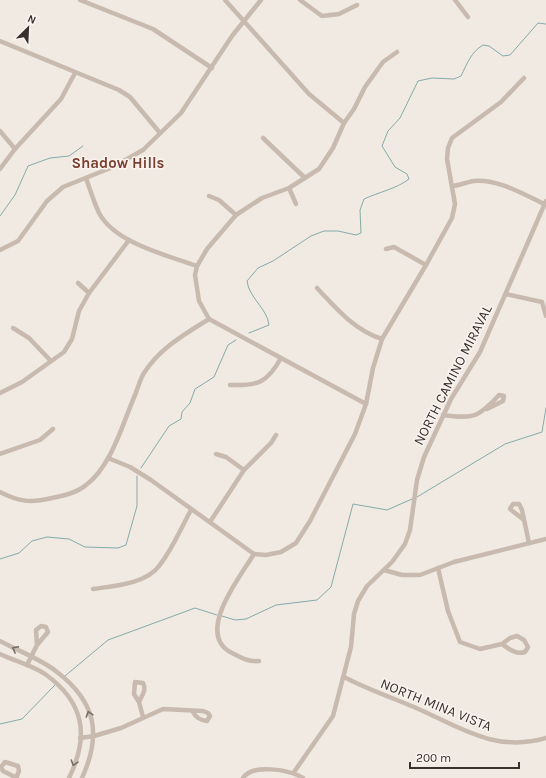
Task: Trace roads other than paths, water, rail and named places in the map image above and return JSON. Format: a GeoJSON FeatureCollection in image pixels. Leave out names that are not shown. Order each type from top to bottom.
{"type":"FeatureCollection","features":[{"type":"Feature","properties":{"kind":"street"},"geometry":{"type":"LineString","coordinates":[[80,0],[153,29],[212,68]]}},
{"type":"Feature","properties":{"kind":"street"},"geometry":{"type":"LineString","coordinates":[[225,0],[309,94],[344,123]]}},
{"type":"Feature","properties":{"kind":"street"},"geometry":{"type":"LineString","coordinates":[[0,250],[18,241],[47,201],[57,192],[75,181],[113,167],[143,150],[181,113],[232,36],[261,0]]}},
{"type":"Feature","properties":{"kind":"street"},"geometry":{"type":"LineString","coordinates":[[300,0],[322,16],[339,14],[356,6]]}},
{"type":"Feature","properties":{"kind":"street"},"geometry":{"type":"LineString","coordinates":[[455,0],[468,17]]}},
{"type":"Feature","properties":{"kind":"street"},"geometry":{"type":"LineString","coordinates":[[0,41],[119,90],[130,97],[160,133]]}},
{"type":"Feature","properties":{"kind":"street"},"geometry":{"type":"LineString","coordinates":[[366,404],[209,319],[199,301],[195,275],[197,266],[207,249],[236,215],[262,198],[289,188],[319,169],[333,148],[344,123],[383,62],[397,52]]}},
{"type":"Feature","properties":{"kind":"street"},"geometry":{"type":"LineString","coordinates":[[0,169],[15,149],[61,99],[75,73]]}},
{"type":"Feature","properties":{"kind":"street"},"geometry":{"type":"LineString","coordinates":[[108,458],[130,467],[151,480],[254,554],[266,555],[281,552],[296,543],[310,521],[355,434],[366,404],[373,368],[382,339],[452,218],[455,204],[447,159],[448,148],[452,138],[501,102],[524,78]]}},
{"type":"Feature","properties":{"kind":"street"},"geometry":{"type":"LineString","coordinates":[[0,131],[15,149]]}},
{"type":"Feature","properties":{"kind":"street"},"geometry":{"type":"LineString","coordinates":[[263,138],[305,178]]}},
{"type":"Feature","properties":{"kind":"street"},"geometry":{"type":"LineString","coordinates":[[86,178],[100,214],[112,230],[129,240],[197,266]]}},
{"type":"Feature","properties":{"kind":"street"},"geometry":{"type":"LineString","coordinates":[[453,186],[474,181],[489,182],[545,202]]}},
{"type":"Feature","properties":{"kind":"street"},"geometry":{"type":"LineString","coordinates":[[289,188],[296,204]]}},
{"type":"Feature","properties":{"kind":"street"},"geometry":{"type":"LineString","coordinates":[[209,196],[219,200],[236,215]]}},
{"type":"Feature","properties":{"kind":"street","name":"NORTH CAMINO MIRAVAL"},"geometry":{"type":"LineString","coordinates":[[294,772],[333,716],[351,647],[356,605],[367,586],[398,555],[407,539],[418,473],[455,391],[477,358],[545,202]]}},
{"type":"Feature","properties":{"kind":"street"},"geometry":{"type":"LineString","coordinates":[[0,393],[22,382],[50,360],[64,352],[72,339],[79,311],[89,294],[129,240]]}},
{"type":"Feature","properties":{"kind":"street"},"geometry":{"type":"LineString","coordinates":[[386,249],[394,247],[426,265]]}},
{"type":"Feature","properties":{"kind":"street"},"geometry":{"type":"LineString","coordinates":[[78,283],[89,294]]}},
{"type":"Feature","properties":{"kind":"street"},"geometry":{"type":"LineString","coordinates":[[317,288],[349,321],[382,339]]}},
{"type":"Feature","properties":{"kind":"street"},"geometry":{"type":"LineString","coordinates":[[506,294],[544,301],[546,316]]}},
{"type":"Feature","properties":{"kind":"street"},"geometry":{"type":"LineString","coordinates":[[0,492],[12,498],[33,502],[59,497],[86,486],[99,473],[108,458],[144,374],[156,357],[209,319]]}},
{"type":"Feature","properties":{"kind":"street"},"geometry":{"type":"LineString","coordinates":[[13,328],[29,338],[50,360]]}},
{"type":"Feature","properties":{"kind":"street"},"geometry":{"type":"LineString","coordinates":[[230,385],[245,385],[264,381],[274,370],[281,358]]}},
{"type":"Feature","properties":{"kind":"street"},"geometry":{"type":"LineString","coordinates":[[443,415],[470,417],[487,409]]}},
{"type":"Feature","properties":{"kind":"street"},"geometry":{"type":"LineString","coordinates":[[0,454],[40,440],[53,429]]}},
{"type":"Feature","properties":{"kind":"street"},"geometry":{"type":"LineString","coordinates":[[210,522],[244,470],[271,443],[276,435]]}},
{"type":"Feature","properties":{"kind":"street"},"geometry":{"type":"LineString","coordinates":[[216,454],[226,457],[244,470]]}},
{"type":"Feature","properties":{"kind":"street"},"geometry":{"type":"LineString","coordinates":[[93,588],[120,585],[140,579],[158,567],[191,510]]}},
{"type":"Feature","properties":{"kind":"street"},"geometry":{"type":"LineString","coordinates":[[524,520],[529,543]]}},
{"type":"Feature","properties":{"kind":"street"},"geometry":{"type":"LineString","coordinates":[[384,570],[397,574],[415,576],[454,562],[546,539]]}},
{"type":"Feature","properties":{"kind":"street"},"geometry":{"type":"LineString","coordinates":[[254,554],[226,598],[216,625],[219,642],[229,652],[249,662],[259,661]]}},
{"type":"Feature","properties":{"kind":"street"},"geometry":{"type":"LineString","coordinates":[[438,568],[448,611],[460,642],[480,649],[502,644],[510,638],[516,636],[524,640],[528,648],[521,654],[502,644]]}},
{"type":"Feature","properties":{"kind":"street"},"geometry":{"type":"LineString","coordinates":[[0,641],[57,672],[83,697],[92,721],[94,736],[93,748],[82,778]]}},
{"type":"Feature","properties":{"kind":"street"},"geometry":{"type":"LineString","coordinates":[[27,665],[37,645]]}},
{"type":"Feature","properties":{"kind":"street"},"geometry":{"type":"LineString","coordinates":[[0,654],[44,674],[64,690],[77,709],[80,722],[80,738],[76,760],[69,778]]}},
{"type":"Feature","properties":{"kind":"street","name":"NORTH MINA VISTA"},"geometry":{"type":"LineString","coordinates":[[344,677],[377,693],[486,739],[516,744],[546,738]]}},
{"type":"Feature","properties":{"kind":"street"},"geometry":{"type":"LineString","coordinates":[[139,702],[143,717]]}},
{"type":"Feature","properties":{"kind":"street"},"geometry":{"type":"LineString","coordinates":[[80,738],[94,736],[121,728],[164,709],[188,709],[193,712]]}},
{"type":"Feature","properties":{"kind":"street"},"geometry":{"type":"LineString","coordinates":[[243,778],[248,772],[256,770],[294,772],[303,778]]}},
{"type":"Feature","properties":{"kind":"waterway"},"geometry":{"type":"LineString","coordinates":[[249,333],[269,325],[265,313],[248,287],[247,281],[258,268],[273,261],[311,236],[324,231],[338,231],[356,235],[361,233],[360,210],[364,199],[393,188],[409,179],[407,174],[395,167],[382,146],[388,131],[400,118],[418,81],[432,78],[454,79],[461,76],[472,55],[483,45],[489,46],[503,56],[510,55],[538,23],[546,24]]}},
{"type":"Feature","properties":{"kind":"waterway"},"geometry":{"type":"LineString","coordinates":[[0,216],[15,195],[28,166],[50,158],[69,156],[83,146]]}},
{"type":"Feature","properties":{"kind":"waterway"},"geometry":{"type":"LineString","coordinates":[[141,468],[169,426],[181,419],[182,412],[190,403],[195,389],[214,377],[228,345],[236,340]]}},
{"type":"Feature","properties":{"kind":"waterway"},"geometry":{"type":"LineString","coordinates":[[417,497],[505,444],[542,432],[546,408]]}},
{"type":"Feature","properties":{"kind":"waterway"},"geometry":{"type":"LineString","coordinates":[[0,559],[19,553],[32,541],[47,537],[69,539],[85,547],[118,548],[126,545],[137,506],[137,476]]}},
{"type":"Feature","properties":{"kind":"waterway"},"geometry":{"type":"LineString","coordinates":[[222,616],[235,620],[246,619],[276,605],[317,600],[331,587],[353,504],[387,510],[412,499]]}},
{"type":"Feature","properties":{"kind":"waterway"},"geometry":{"type":"LineString","coordinates":[[65,676],[108,640],[195,608],[217,615]]}},
{"type":"Feature","properties":{"kind":"waterway"},"geometry":{"type":"LineString","coordinates":[[0,724],[22,719],[55,685]]}},
{"type":"Feature","properties":{"kind":"district","name":"Shadow Hills"},"geometry":{"type":"Point","coordinates":[118,163]}}]}
